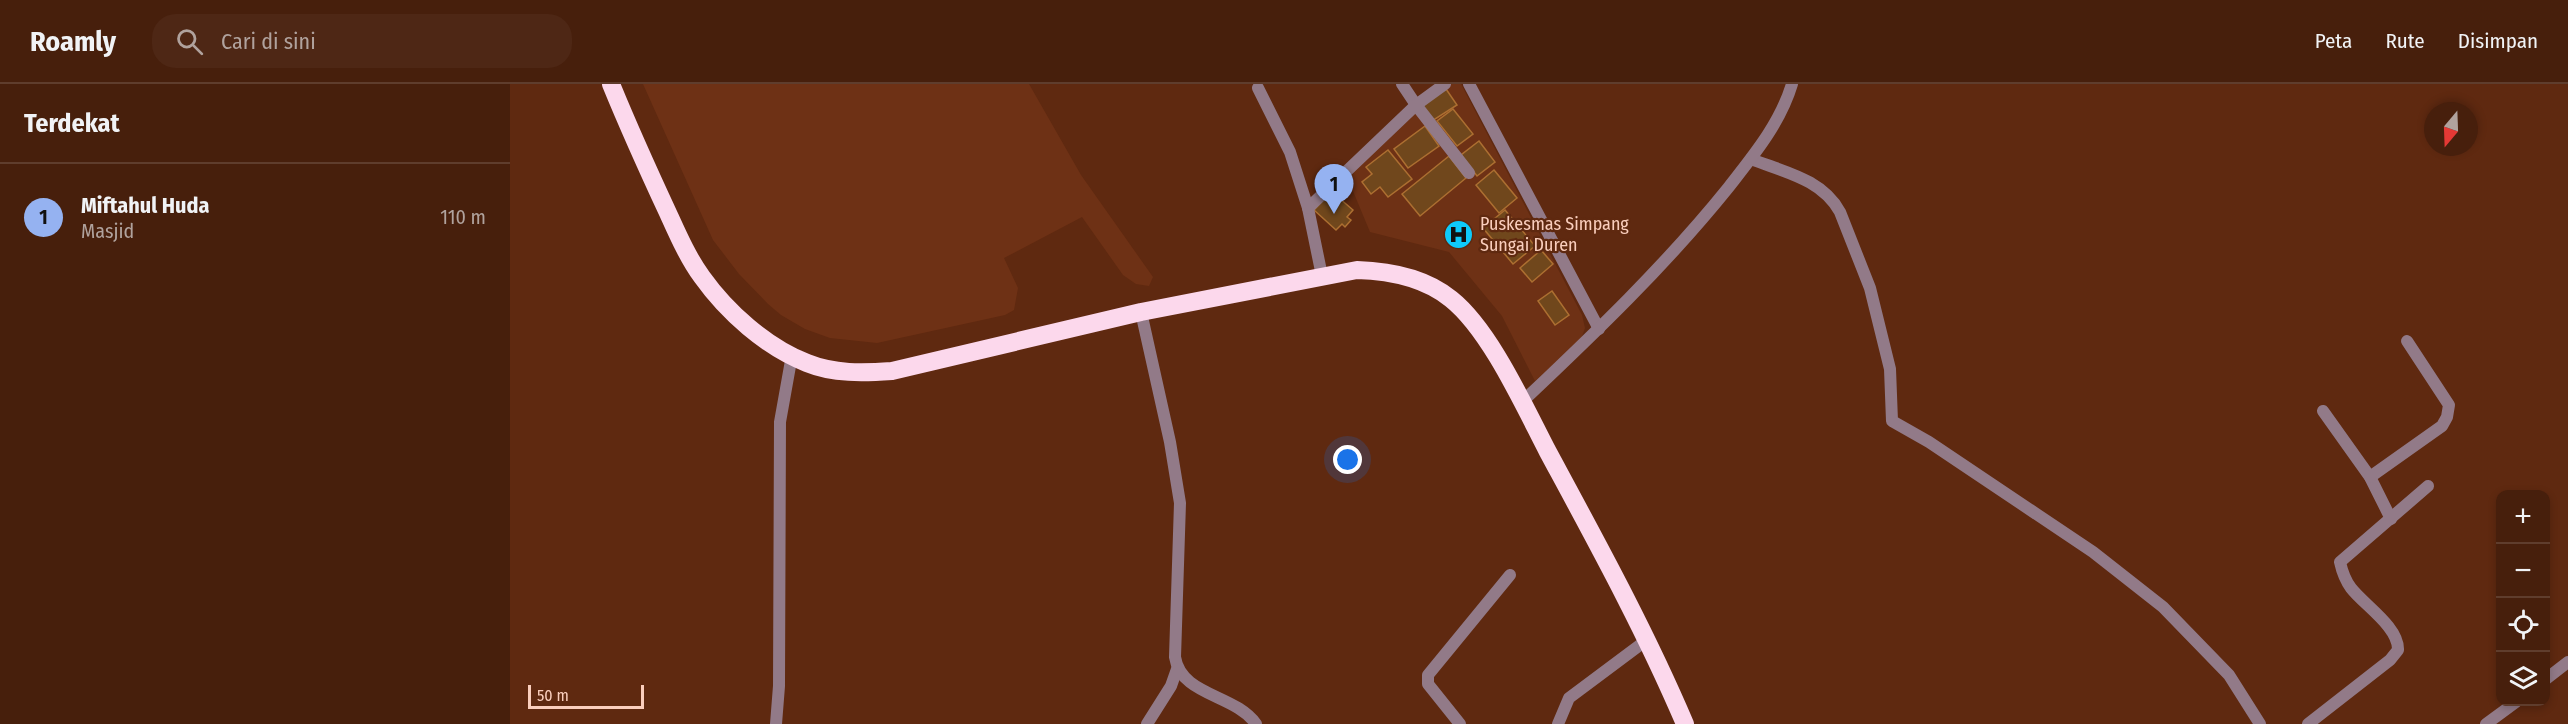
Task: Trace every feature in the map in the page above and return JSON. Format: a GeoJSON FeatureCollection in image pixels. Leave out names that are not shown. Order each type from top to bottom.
{"type":"FeatureCollection","features":[{"type":"Feature","properties":{"kind":"highway"},"geometry":{"type":"LineString","coordinates":[[611,84],[641,157],[688,256],[703,279],[752,330],[807,363],[837,371],[854,373],[892,371],[1141,312],[1357,270],[1384,271],[1407,276],[1450,297],[1482,334],[1522,402],[1648,639],[1685,724]]}},
{"type":"Feature","properties":{"kind":"street"},"geometry":{"type":"LineString","coordinates":[[1402,84],[1469,173]]}},
{"type":"Feature","properties":{"kind":"street"},"geometry":{"type":"LineString","coordinates":[[1308,208],[1416,105],[1445,84]]}},
{"type":"Feature","properties":{"kind":"street"},"geometry":{"type":"LineString","coordinates":[[1469,84],[1599,329]]}},
{"type":"Feature","properties":{"kind":"street"},"geometry":{"type":"LineString","coordinates":[[1522,402],[1599,329],[1707,213],[1751,159],[1780,115],[1792,84]]}},
{"type":"Feature","properties":{"kind":"street"},"geometry":{"type":"LineString","coordinates":[[1258,88],[1290,152],[1308,208],[1322,276]]}},
{"type":"Feature","properties":{"kind":"street"},"geometry":{"type":"LineString","coordinates":[[1751,159],[1815,184],[1833,200],[1840,212],[1870,288],[1890,369],[1892,421],[1929,442],[2093,552],[2163,607],[2229,675],[2260,724]]}},
{"type":"Feature","properties":{"kind":"street"},"geometry":{"type":"LineString","coordinates":[[1141,312],[1170,442],[1180,503],[1175,657],[1177,669],[1183,678],[1257,723]]}},
{"type":"Feature","properties":{"kind":"street"},"geometry":{"type":"LineString","coordinates":[[2370,477],[2442,426],[2447,417],[2449,405],[2407,341]]}},
{"type":"Feature","properties":{"kind":"street"},"geometry":{"type":"LineString","coordinates":[[776,724],[779,686],[780,422],[792,355]]}},
{"type":"Feature","properties":{"kind":"street"},"geometry":{"type":"LineString","coordinates":[[2323,411],[2370,477],[2391,519]]}},
{"type":"Feature","properties":{"kind":"street"},"geometry":{"type":"LineString","coordinates":[[2308,724],[2390,660],[2398,650],[2397,641],[2381,617],[2351,588],[2343,575],[2340,562],[2428,486]]}},
{"type":"Feature","properties":{"kind":"street"},"geometry":{"type":"LineString","coordinates":[[1460,724],[1428,684],[1428,675],[1510,575]]}},
{"type":"Feature","properties":{"kind":"street"},"geometry":{"type":"LineString","coordinates":[[1558,724],[1569,698],[1648,639]]}},
{"type":"Feature","properties":{"kind":"street"},"geometry":{"type":"LineString","coordinates":[[2550,676],[2568,662]]}},
{"type":"Feature","properties":{"kind":"street"},"geometry":{"type":"LineString","coordinates":[[1147,724],[1170,686],[1177,669]]}},
{"type":"Feature","properties":{"kind":"street"},"geometry":{"type":"LineString","coordinates":[[2486,724],[2511,706]]}},
{"type":"Feature","properties":{"kind":"shaded area"},"geometry":{"type":"Polygon","coordinates":[[[643,84],[1029,84],[1081,175],[1153,277],[1149,286],[1136,284],[1123,275],[1082,217],[1004,258],[1018,288],[1014,310],[1005,315],[877,343],[830,338],[805,329],[781,315],[768,304],[739,274],[713,240],[643,84]]]}},
{"type":"Feature","properties":{"kind":"shaded area","name":"Puskesmas Simpang Sungai Duren"},"geometry":{"type":"Polygon","coordinates":[[[1451,84],[1461,84],[1582,315],[1585,328],[1580,342],[1535,381],[1502,316],[1449,252],[1370,232],[1348,179],[1419,104],[1451,84]]]}},
{"type":"Feature","properties":{"kind":"building"},"geometry":{"type":"Polygon","coordinates":[[[1446,89],[1457,105],[1432,121],[1421,104],[1446,89]]]}},
{"type":"Feature","properties":{"kind":"building"},"geometry":{"type":"Polygon","coordinates":[[[1453,109],[1473,134],[1457,146],[1437,121],[1453,109]]]}},
{"type":"Feature","properties":{"kind":"building"},"geometry":{"type":"Polygon","coordinates":[[[1425,126],[1439,146],[1408,168],[1394,149],[1425,126]]]}},
{"type":"Feature","properties":{"kind":"building"},"geometry":{"type":"Polygon","coordinates":[[[1479,141],[1495,162],[1477,176],[1461,155],[1479,141]]]}},
{"type":"Feature","properties":{"kind":"building"},"geometry":{"type":"Polygon","coordinates":[[[1388,150],[1412,179],[1388,197],[1380,187],[1371,194],[1362,182],[1372,174],[1366,167],[1388,150]]]}},
{"type":"Feature","properties":{"kind":"building"},"geometry":{"type":"Polygon","coordinates":[[[1449,156],[1466,178],[1420,216],[1402,194],[1449,156]]]}},
{"type":"Feature","properties":{"kind":"building"},"geometry":{"type":"Polygon","coordinates":[[[1494,170],[1517,198],[1499,213],[1476,185],[1494,170]]]}},
{"type":"Feature","properties":{"kind":"building"},"geometry":{"type":"Polygon","coordinates":[[[1331,191],[1353,210],[1347,217],[1351,220],[1345,227],[1342,224],[1336,230],[1314,210],[1331,191]]]}},
{"type":"Feature","properties":{"kind":"building"},"geometry":{"type":"Polygon","coordinates":[[[1505,210],[1535,246],[1513,264],[1483,228],[1505,210]]]}},
{"type":"Feature","properties":{"kind":"building"},"geometry":{"type":"Polygon","coordinates":[[[1541,250],[1553,264],[1532,282],[1520,268],[1541,250]]]}},
{"type":"Feature","properties":{"kind":"building"},"geometry":{"type":"Polygon","coordinates":[[[1552,291],[1569,315],[1555,325],[1538,301],[1552,291]]]}},
{"type":"Feature","properties":{"kind":"place","name":"Miftahul Huda"},"geometry":{"type":"Point","coordinates":[1334,214]}},
{"type":"Feature","properties":{"kind":"place","name":"Puskesmas Simpang Sungai Duren"},"geometry":{"type":"Point","coordinates":[1459,234]}}]}
